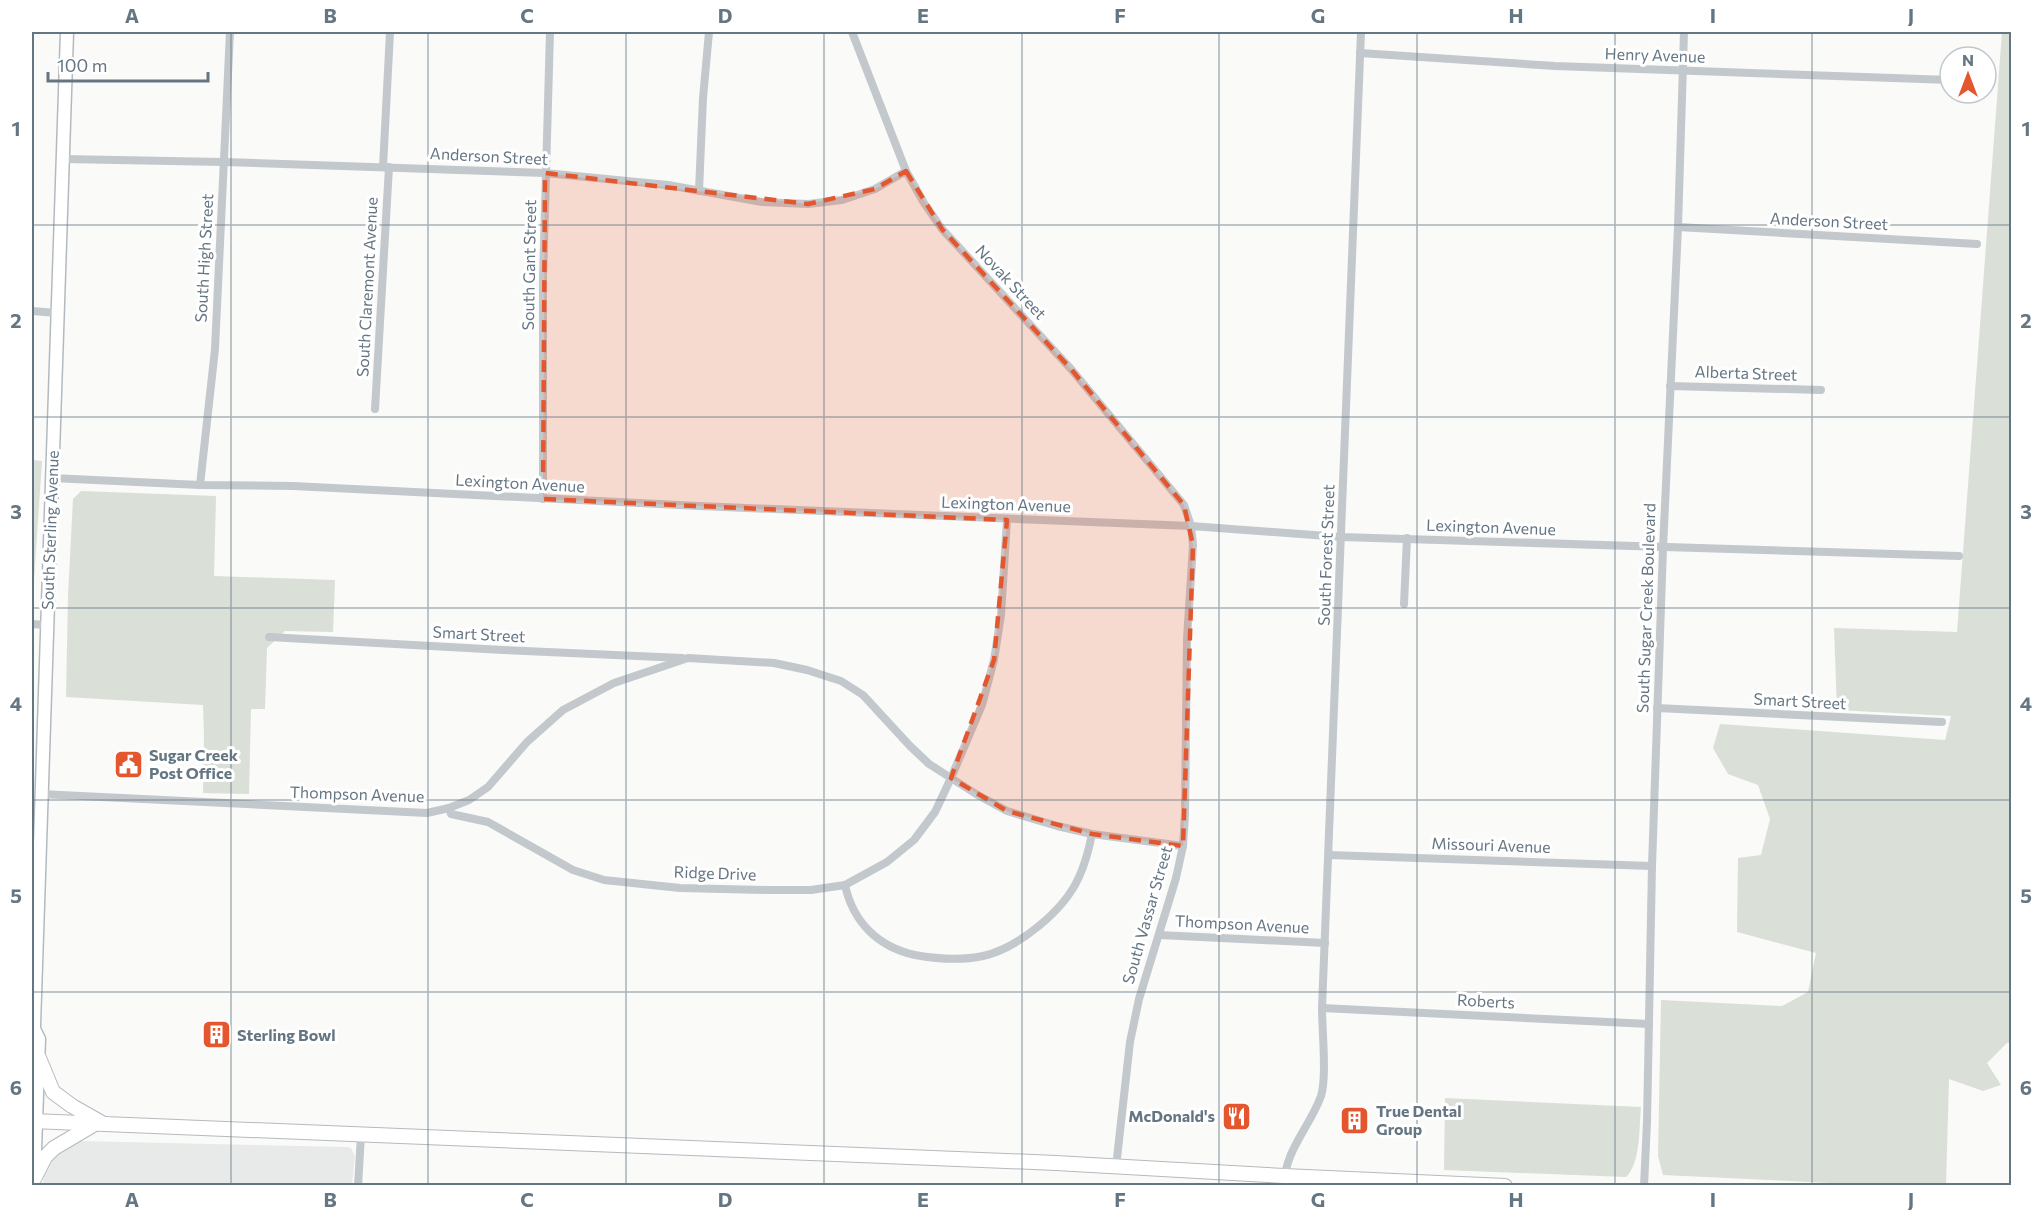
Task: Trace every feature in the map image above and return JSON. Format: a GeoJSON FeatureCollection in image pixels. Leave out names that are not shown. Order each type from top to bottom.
{"type":"FeatureCollection","features":[{"type":"Feature","properties":{"kind":"main road","name":"South Sterling Avenue"},"geometry":{"type":"LineString","coordinates":[[34,1182],[34,1121],[39,1039],[33,1030],[68,32]]}},
{"type":"Feature","properties":{"kind":"main road"},"geometry":{"type":"LineString","coordinates":[[39,1058],[53,1092],[100,1124]]}},
{"type":"Feature","properties":{"kind":"main road"},"geometry":{"type":"LineString","coordinates":[[34,1121],[1116,1167],[1284,1181],[1505,1185]]}},
{"type":"Feature","properties":{"kind":"main road"},"geometry":{"type":"LineString","coordinates":[[34,1182],[45,1157],[54,1148],[100,1124]]}},
{"type":"Feature","properties":{"kind":"street","name":"South High Street"},"geometry":{"type":"LineString","coordinates":[[200,485],[215,349],[230,32]]}},
{"type":"Feature","properties":{"kind":"street","name":"South Claremont Avenue"},"geometry":{"type":"LineString","coordinates":[[375,409],[390,32]]}},
{"type":"Feature","properties":{"kind":"street","name":"South Gant Street"},"geometry":{"type":"LineString","coordinates":[[543,499],[543,280],[550,32]]}},
{"type":"Feature","properties":{"kind":"street"},"geometry":{"type":"LineString","coordinates":[[699,191],[703,98],[709,32]]}},
{"type":"Feature","properties":{"kind":"street","name":"Novak Street"},"geometry":{"type":"LineString","coordinates":[[852,32],[906,171],[924,203],[942,229],[1071,369],[1184,505],[1191,526]]}},
{"type":"Feature","properties":{"kind":"street"},"geometry":{"type":"LineString","coordinates":[[857,32],[857,45]]}},
{"type":"Feature","properties":{"kind":"street","name":"South Forest Street"},"geometry":{"type":"LineString","coordinates":[[1284,1181],[1291,1155],[1320,1098],[1323,1080],[1324,944],[1361,32]]}},
{"type":"Feature","properties":{"kind":"street","name":"South Sugar Creek Boulevard"},"geometry":{"type":"LineString","coordinates":[[1644,1185],[1663,548],[1678,227],[1684,32]]}},
{"type":"Feature","properties":{"kind":"street","name":"Henry Avenue"},"geometry":{"type":"LineString","coordinates":[[1360,53],[1555,66],[1938,80]]}},
{"type":"Feature","properties":{"kind":"street","name":"Anderson Street"},"geometry":{"type":"LineString","coordinates":[[63,159],[545,173],[668,185],[762,202],[808,204],[842,200],[875,189],[906,171]]}},
{"type":"Feature","properties":{"kind":"street","name":"Anderson Street"},"geometry":{"type":"LineString","coordinates":[[1678,227],[1977,244]]}},
{"type":"Feature","properties":{"kind":"street"},"geometry":{"type":"LineString","coordinates":[[32,311],[57,313]]}},
{"type":"Feature","properties":{"kind":"street","name":"Alberta Street"},"geometry":{"type":"LineString","coordinates":[[1670,386],[1821,390]]}},
{"type":"Feature","properties":{"kind":"street","name":"Lexington Avenue"},"geometry":{"type":"LineString","coordinates":[[52,478],[200,485],[293,486],[1007,520],[1191,526],[1341,537],[1959,556]]}},
{"type":"Feature","properties":{"kind":"street","name":"Ridge Drive"},"geometry":{"type":"LineString","coordinates":[[449,808],[451,814],[488,822],[573,870],[604,880],[680,888],[768,890],[812,890],[845,885],[887,862],[914,840],[935,812],[951,778],[982,705],[994,660],[1001,615],[1007,520]]}},
{"type":"Feature","properties":{"kind":"street","name":"South Vassar Street"},"geometry":{"type":"LineString","coordinates":[[1116,1167],[1130,1042],[1139,999],[1176,878],[1183,846],[1187,639],[1193,545],[1191,526]]}},
{"type":"Feature","properties":{"kind":"street"},"geometry":{"type":"LineString","coordinates":[[1404,604],[1407,538]]}},
{"type":"Feature","properties":{"kind":"street"},"geometry":{"type":"LineString","coordinates":[[32,624],[46,625]]}},
{"type":"Feature","properties":{"kind":"street","name":"Smart Street"},"geometry":{"type":"LineString","coordinates":[[269,638],[503,651],[688,658]]}},
{"type":"Feature","properties":{"kind":"street","name":"Thompson Avenue"},"geometry":{"type":"LineString","coordinates":[[40,794],[427,813],[469,800],[488,787],[527,742],[563,710],[614,683],[688,658],[774,663],[807,670],[841,681],[863,695],[929,764],[976,795],[1007,811],[1092,834],[1183,846]]}},
{"type":"Feature","properties":{"kind":"street","name":"Smart Street"},"geometry":{"type":"LineString","coordinates":[[1658,708],[1942,722]]}},
{"type":"Feature","properties":{"kind":"street"},"geometry":{"type":"LineString","coordinates":[[845,885],[848,899],[858,918],[885,945],[931,958],[981,957],[1019,941],[1056,910],[1078,879],[1089,850],[1092,834]]}},
{"type":"Feature","properties":{"kind":"street","name":"Missouri Avenue"},"geometry":{"type":"LineString","coordinates":[[1329,855],[1652,866]]}},
{"type":"Feature","properties":{"kind":"street","name":"Thompson Avenue"},"geometry":{"type":"LineString","coordinates":[[1159,935],[1324,944]]}},
{"type":"Feature","properties":{"kind":"street","name":"Roberts"},"geometry":{"type":"LineString","coordinates":[[1322,1008],[1649,1024]]}},
{"type":"Feature","properties":{"kind":"street"},"geometry":{"type":"LineString","coordinates":[[358,1185],[361,1135]]}},
{"type":"Feature","properties":{"kind":"highlighted area"},"geometry":{"type":"Polygon","coordinates":[[[906,171],[942,229],[1071,369],[1184,505],[1193,545],[1183,846],[1092,834],[1007,811],[951,778],[994,660],[1007,520],[543,499],[545,173],[808,204],[875,189],[906,171]]]}},
{"type":"Feature","properties":{"kind":"shaded area"},"geometry":{"type":"Polygon","coordinates":[[[2002,32],[2011,32],[2012,1043],[2007,1043],[1987,1063],[2001,1085],[1983,1091],[1949,1079],[1946,1185],[1872,1185],[1663,1175],[1658,1156],[1661,1000],[1782,1006],[1808,992],[1816,953],[1737,932],[1738,858],[1761,855],[1770,819],[1758,785],[1728,774],[1713,748],[1720,724],[1945,740],[1951,716],[1837,710],[1834,628],[1957,632],[2002,32]]]}},
{"type":"Feature","properties":{"kind":"shaded area"},"geometry":{"type":"Polygon","coordinates":[[[32,460],[42,461],[32,610],[32,460]]]}},
{"type":"Feature","properties":{"kind":"shaded area"},"geometry":{"type":"Polygon","coordinates":[[[81,491],[216,496],[214,576],[335,580],[333,632],[285,631],[267,648],[265,709],[251,709],[249,794],[203,793],[203,705],[66,697],[73,499],[81,491]]]}},
{"type":"Feature","properties":{"kind":"shaded area"},"geometry":{"type":"Polygon","coordinates":[[[1445,1098],[1641,1107],[1637,1154],[1631,1171],[1626,1177],[1444,1170],[1445,1098]]]}},
{"type":"Feature","properties":{"kind":"shaded area"},"geometry":{"type":"Polygon","coordinates":[[[72,1142],[347,1147],[351,1148],[355,1156],[352,1185],[43,1186],[44,1174],[50,1157],[72,1142]]]}},
{"type":"Feature","properties":{"kind":"place","name":"Sugar Creek Post Office"},"geometry":{"type":"Point","coordinates":[128,764]}},
{"type":"Feature","properties":{"kind":"place","name":"Sterling Bowl"},"geometry":{"type":"Point","coordinates":[216,1035]}},
{"type":"Feature","properties":{"kind":"place","name":"McDonald's"},"geometry":{"type":"Point","coordinates":[1236,1116]}},
{"type":"Feature","properties":{"kind":"place","name":"True Dental Group"},"geometry":{"type":"Point","coordinates":[1355,1120]}}]}
